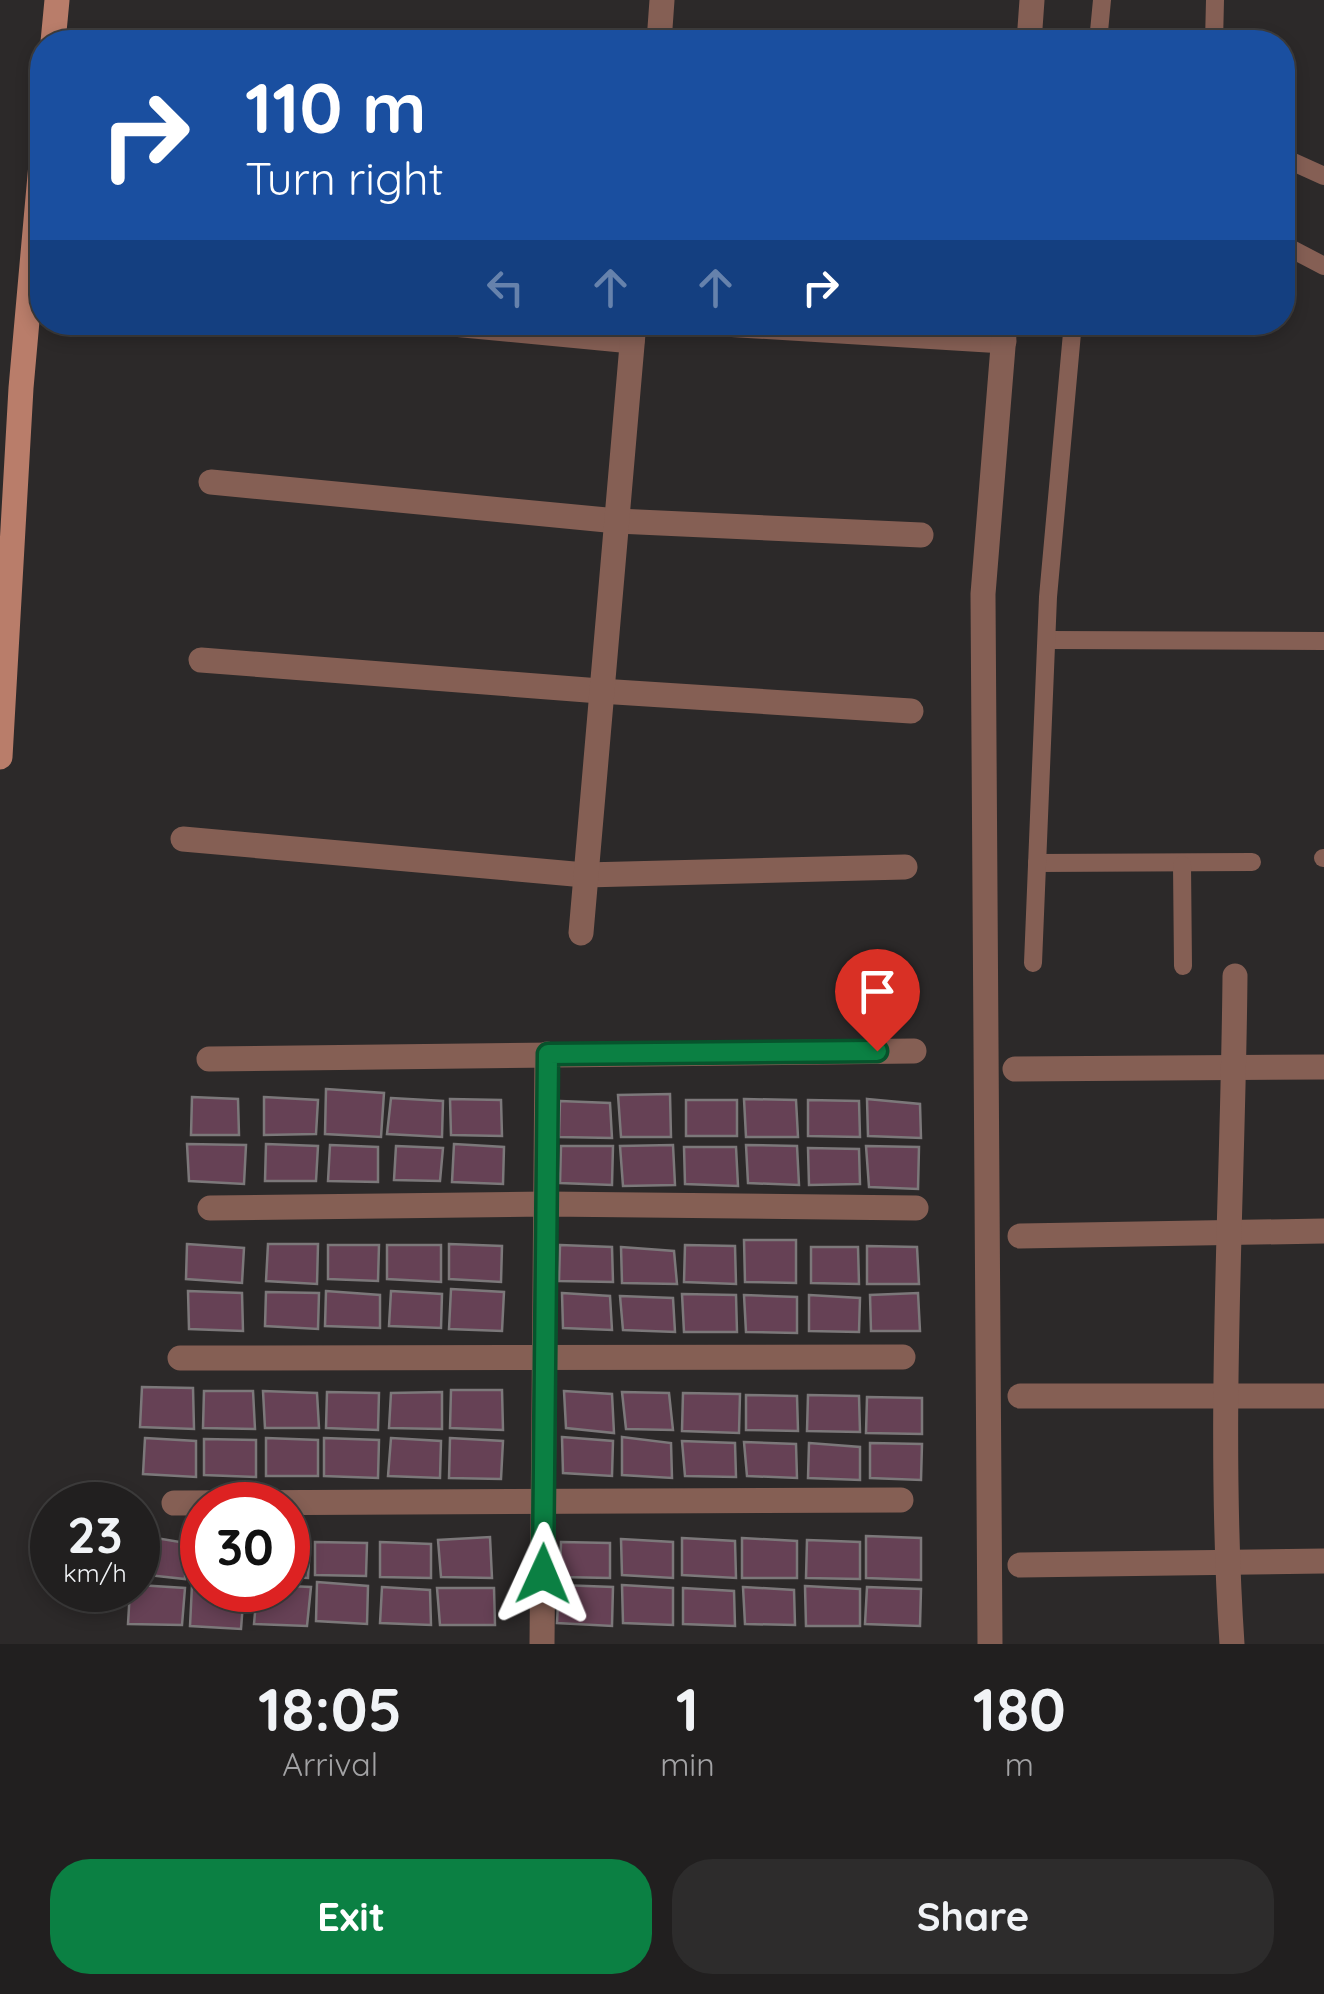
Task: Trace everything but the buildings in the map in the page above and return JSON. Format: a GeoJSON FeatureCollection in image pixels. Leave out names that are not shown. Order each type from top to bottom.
{"type":"FeatureCollection","features":[{"type":"Feature","properties":{"kind":"street"},"geometry":{"type":"LineString","coordinates":[[54,30],[57,0]]}},
{"type":"Feature","properties":{"kind":"street"},"geometry":{"type":"LineString","coordinates":[[659,30],[662,0]]}},
{"type":"Feature","properties":{"kind":"street"},"geometry":{"type":"LineString","coordinates":[[1030,30],[1032,0]]}},
{"type":"Feature","properties":{"kind":"street"},"geometry":{"type":"LineString","coordinates":[[0,757],[30,288]]}},
{"type":"Feature","properties":{"kind":"street"},"geometry":{"type":"LineString","coordinates":[[580,933],[633,335]]}},
{"type":"Feature","properties":{"kind":"street"},"geometry":{"type":"LineString","coordinates":[[990,1644],[982,594],[1005,335]]}},
{"type":"Feature","properties":{"kind":"street"},"geometry":{"type":"LineString","coordinates":[[210,482],[617,520],[920,535]]}},
{"type":"Feature","properties":{"kind":"street"},"geometry":{"type":"LineString","coordinates":[[201,660],[911,711]]}},
{"type":"Feature","properties":{"kind":"street"},"geometry":{"type":"LineString","coordinates":[[183,838],[585,875],[905,867]]}},
{"type":"Feature","properties":{"kind":"street"},"geometry":{"type":"LineString","coordinates":[[1232,1644],[1227,1564],[1227,1398],[1235,976]]}},
{"type":"Feature","properties":{"kind":"street"},"geometry":{"type":"LineString","coordinates":[[208,1058],[914,1050]]}},
{"type":"Feature","properties":{"kind":"street"},"geometry":{"type":"LineString","coordinates":[[542,1644],[548,1054]]}},
{"type":"Feature","properties":{"kind":"street"},"geometry":{"type":"LineString","coordinates":[[1015,1069],[1324,1068]]}},
{"type":"Feature","properties":{"kind":"street"},"geometry":{"type":"LineString","coordinates":[[210,1208],[546,1204],[916,1208]]}},
{"type":"Feature","properties":{"kind":"street"},"geometry":{"type":"LineString","coordinates":[[1020,1236],[1324,1232]]}},
{"type":"Feature","properties":{"kind":"street"},"geometry":{"type":"LineString","coordinates":[[180,1358],[903,1357]]}},
{"type":"Feature","properties":{"kind":"street"},"geometry":{"type":"LineString","coordinates":[[1020,1396],[1324,1396]]}},
{"type":"Feature","properties":{"kind":"street"},"geometry":{"type":"LineString","coordinates":[[174,1503],[901,1500]]}},
{"type":"Feature","properties":{"kind":"street"},"geometry":{"type":"LineString","coordinates":[[1020,1565],[1324,1560]]}},
{"type":"Feature","properties":{"kind":"lane"},"geometry":{"type":"LineString","coordinates":[[1099,30],[1102,0]]}},
{"type":"Feature","properties":{"kind":"lane"},"geometry":{"type":"LineString","coordinates":[[1215,30],[1216,0]]}},
{"type":"Feature","properties":{"kind":"lane"},"geometry":{"type":"LineString","coordinates":[[1295,163],[1324,176]]}},
{"type":"Feature","properties":{"kind":"lane"},"geometry":{"type":"LineString","coordinates":[[1295,251],[1324,266]]}},
{"type":"Feature","properties":{"kind":"lane"},"geometry":{"type":"LineString","coordinates":[[1033,963],[1047,640],[1072,335]]}},
{"type":"Feature","properties":{"kind":"lane"},"geometry":{"type":"LineString","coordinates":[[1047,640],[1324,641]]}},
{"type":"Feature","properties":{"kind":"lane"},"geometry":{"type":"LineString","coordinates":[[1037,864],[1252,862]]}},
{"type":"Feature","properties":{"kind":"lane"},"geometry":{"type":"LineString","coordinates":[[1182,864],[1183,966]]}},
{"type":"Feature","properties":{"kind":"route"},"geometry":{"type":"LineString","coordinates":[[543,1574],[548,1054],[877,1051]]}}]}
